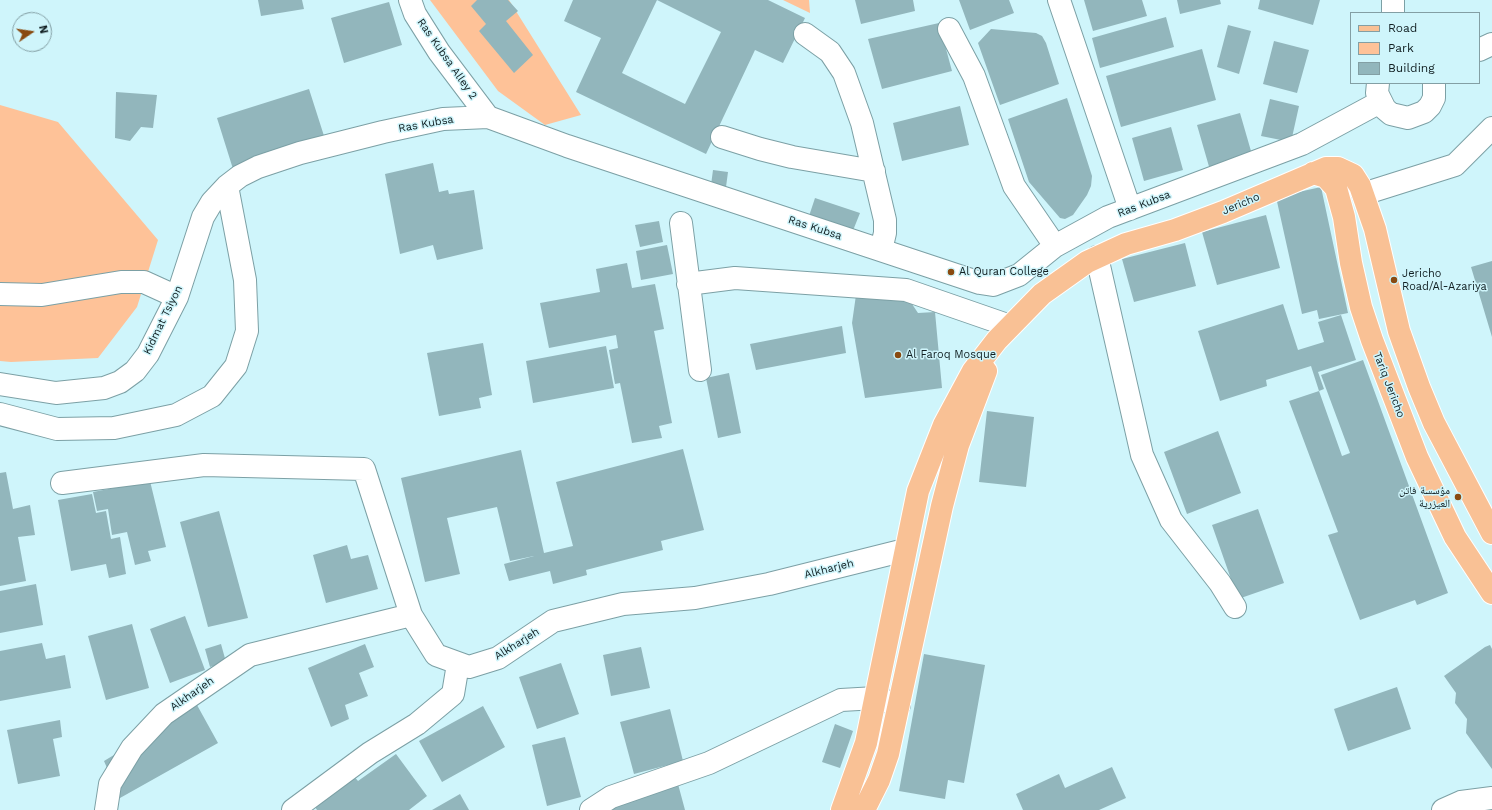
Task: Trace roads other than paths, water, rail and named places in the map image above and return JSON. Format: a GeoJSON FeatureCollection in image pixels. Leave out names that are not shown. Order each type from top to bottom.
{"type":"FeatureCollection","features":[{"type":"Feature","properties":{"kind":"main road","name":"Jericho"},"geometry":{"type":"LineString","coordinates":[[842,810],[866,743],[918,490],[944,425],[973,371],[1003,333],[1042,294],[1087,262],[1126,244],[1175,230],[1223,212],[1326,168],[1338,168],[1353,175],[1363,194],[1375,229],[1399,331]]}},
{"type":"Feature","properties":{"kind":"main road","name":"Tariq Jericho"},"geometry":{"type":"LineString","coordinates":[[1313,173],[1326,177],[1336,188],[1344,217],[1351,263],[1372,340],[1417,457],[1455,537],[1492,593]]}},
{"type":"Feature","properties":{"kind":"main road"},"geometry":{"type":"LineString","coordinates":[[1372,340],[1399,331],[1419,387],[1434,423],[1492,533]]}},
{"type":"Feature","properties":{"kind":"main road"},"geometry":{"type":"LineString","coordinates":[[864,810],[879,780],[888,754],[920,600],[958,446],[1003,333]]}},
{"type":"Feature","properties":{"kind":"street","name":"Ras Kubsa Alley 2"},"geometry":{"type":"LineString","coordinates":[[410,0],[416,14],[439,52],[488,117]]}},
{"type":"Feature","properties":{"kind":"street"},"geometry":{"type":"LineString","coordinates":[[1059,0],[1130,209]]}},
{"type":"Feature","properties":{"kind":"street"},"geometry":{"type":"LineString","coordinates":[[1393,0],[1394,12]]}},
{"type":"Feature","properties":{"kind":"street"},"geometry":{"type":"LineString","coordinates":[[949,29],[974,76],[1014,186],[1055,246]]}},
{"type":"Feature","properties":{"kind":"street"},"geometry":{"type":"LineString","coordinates":[[805,34],[830,52],[844,73],[862,123],[885,220],[885,233],[881,250]]}},
{"type":"Feature","properties":{"kind":"street"},"geometry":{"type":"LineString","coordinates":[[1480,50],[1492,44]]}},
{"type":"Feature","properties":{"kind":"street"},"geometry":{"type":"LineString","coordinates":[[1379,92],[1391,114],[1408,118],[1416,116],[1430,106],[1434,98],[1434,84]]}},
{"type":"Feature","properties":{"kind":"street","name":"Ras Kubsa"},"geometry":{"type":"LineString","coordinates":[[227,186],[240,176],[258,167],[300,153],[383,132],[443,119],[488,117],[567,146],[980,283],[993,285],[1019,275],[1055,246],[1108,217],[1302,144],[1379,92]]}},
{"type":"Feature","properties":{"kind":"street"},"geometry":{"type":"LineString","coordinates":[[1363,194],[1455,165],[1492,128]]}},
{"type":"Feature","properties":{"kind":"street"},"geometry":{"type":"LineString","coordinates":[[722,137],[786,155],[874,171]]}},
{"type":"Feature","properties":{"kind":"street"},"geometry":{"type":"LineString","coordinates":[[0,414],[57,429],[114,428],[176,415],[212,396],[236,366],[247,331],[245,280],[227,186]]}},
{"type":"Feature","properties":{"kind":"street","name":"Kidmat Tsiyon"},"geometry":{"type":"LineString","coordinates":[[0,384],[56,393],[104,388],[120,382],[135,371],[148,354],[177,297],[203,216],[212,202],[227,186]]}},
{"type":"Feature","properties":{"kind":"street"},"geometry":{"type":"LineString","coordinates":[[681,223],[700,370]]}},
{"type":"Feature","properties":{"kind":"street"},"geometry":{"type":"LineString","coordinates":[[1097,258],[1142,455],[1171,520],[1220,583],[1235,607]]}},
{"type":"Feature","properties":{"kind":"street"},"geometry":{"type":"LineString","coordinates":[[688,284],[736,278],[906,290],[1003,333]]}},
{"type":"Feature","properties":{"kind":"street"},"geometry":{"type":"LineString","coordinates":[[0,294],[42,295],[121,282],[144,282],[177,297]]}},
{"type":"Feature","properties":{"kind":"street"},"geometry":{"type":"LineString","coordinates":[[62,483],[204,465],[364,469],[411,615]]}},
{"type":"Feature","properties":{"kind":"street","name":"Alkharjeh"},"geometry":{"type":"LineString","coordinates":[[106,810],[110,784],[132,748],[164,714],[250,655],[411,615],[436,655],[469,667],[498,658],[552,621],[623,604],[695,598],[769,584],[905,550]]}},
{"type":"Feature","properties":{"kind":"street"},"geometry":{"type":"LineString","coordinates":[[293,810],[370,753],[417,724],[453,694],[458,664]]}},
{"type":"Feature","properties":{"kind":"street"},"geometry":{"type":"LineString","coordinates":[[591,810],[611,797],[709,764],[841,700],[876,698],[899,704]]}},
{"type":"Feature","properties":{"kind":"street"},"geometry":{"type":"LineString","coordinates":[[1444,810],[1462,802],[1492,798]]}},
{"type":"Feature","properties":{"kind":"place","name":"Al Quran College"},"geometry":{"type":"Point","coordinates":[951,272]}},
{"type":"Feature","properties":{"kind":"place","name":"Jericho Road/Al-Azariya"},"geometry":{"type":"Point","coordinates":[1394,280]}},
{"type":"Feature","properties":{"kind":"place","name":"Al Faroq Mosque"},"geometry":{"type":"Point","coordinates":[898,355]}},
{"type":"Feature","properties":{"kind":"place","name":"مؤسسة فاتن العيزرية"},"geometry":{"type":"Point","coordinates":[1458,497]}}]}
